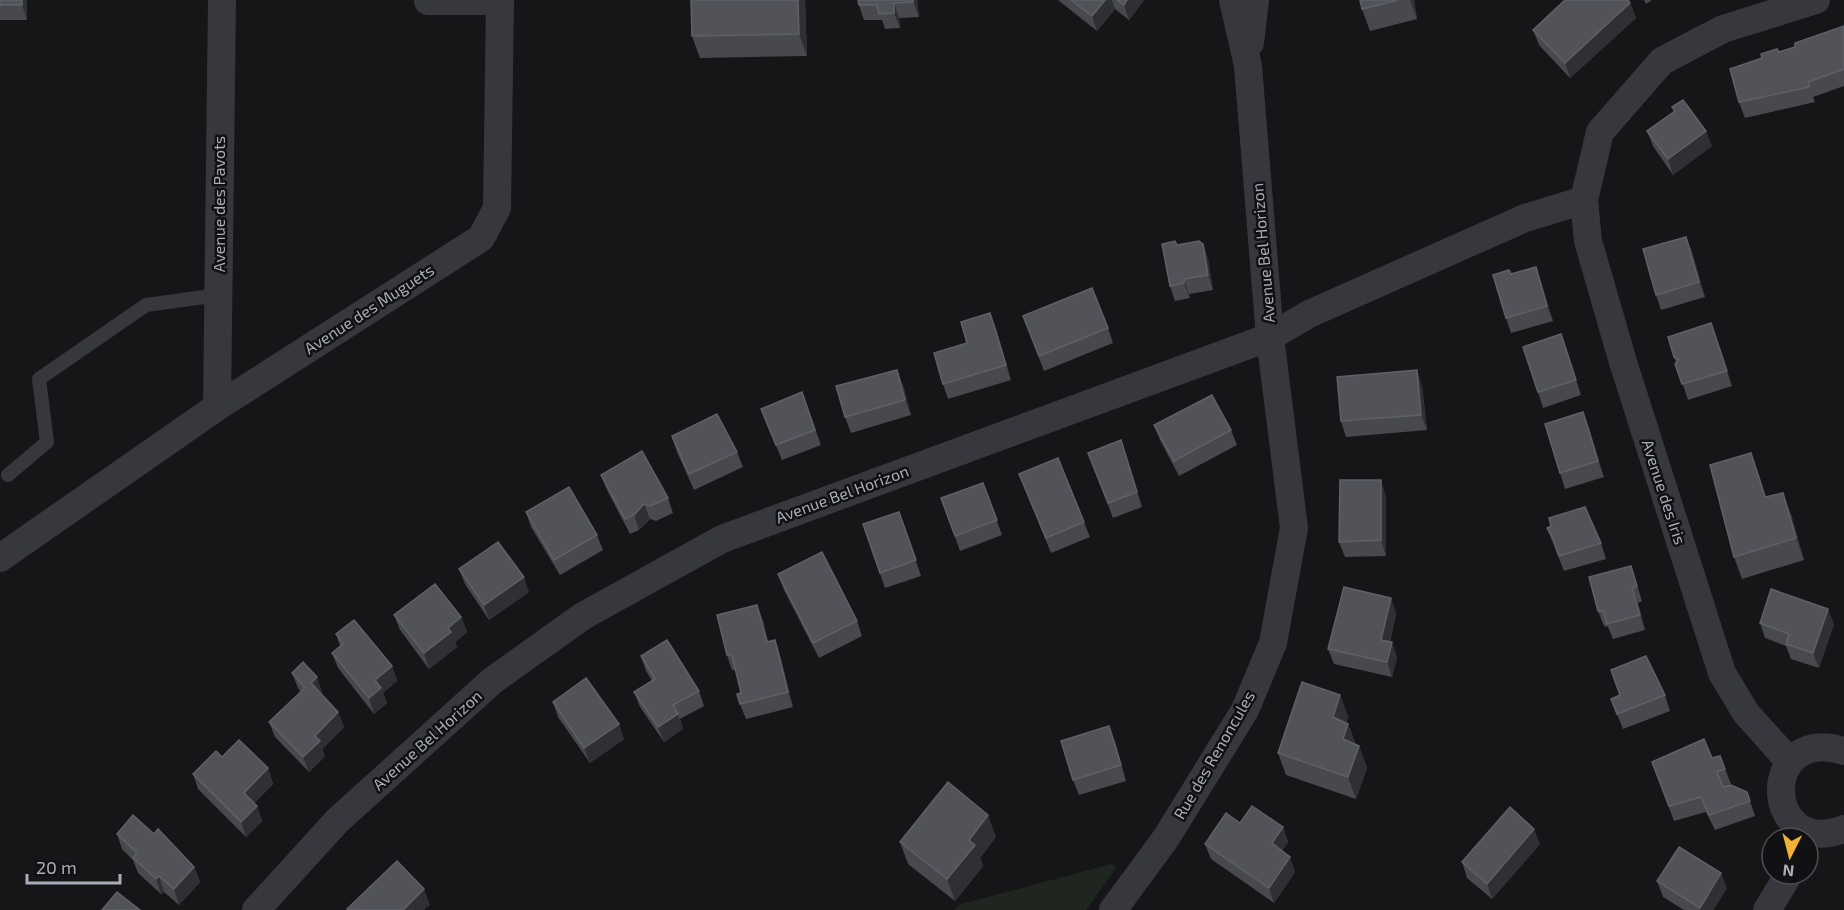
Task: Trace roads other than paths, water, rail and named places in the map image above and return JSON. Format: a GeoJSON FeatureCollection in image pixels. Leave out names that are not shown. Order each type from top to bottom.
{"type":"FeatureCollection","features":[{"type":"Feature","properties":{"kind":"street","name":"Avenue des Pavots"},"geometry":{"type":"LineString","coordinates":[[217,407],[222,0]]}},
{"type":"Feature","properties":{"kind":"street","name":"Avenue Bel Horizon"},"geometry":{"type":"LineString","coordinates":[[256,910],[345,813],[492,681],[583,616],[723,539],[1270,336],[1248,66],[1233,0]]}},
{"type":"Feature","properties":{"kind":"street","name":"Avenue Bel Horizon"},"geometry":{"type":"LineString","coordinates":[[1248,66],[1255,0]]}},
{"type":"Feature","properties":{"kind":"street","name":"Avenue des Iris"},"geometry":{"type":"LineString","coordinates":[[1790,762],[1746,713],[1722,673],[1620,351],[1588,241],[1584,200],[1600,132],[1662,61],[1723,29],[1816,0]]}},
{"type":"Feature","properties":{"kind":"street","name":"Avenue des Muguets"},"geometry":{"type":"LineString","coordinates":[[0,558],[217,407],[481,238],[497,208],[500,1],[428,1]]}},
{"type":"Feature","properties":{"kind":"street"},"geometry":{"type":"LineString","coordinates":[[1270,336],[1309,314],[1525,218],[1584,200]]}},
{"type":"Feature","properties":{"kind":"street","name":"Rue des Renoncules"},"geometry":{"type":"LineString","coordinates":[[1113,910],[1166,838],[1245,710],[1274,643],[1294,528],[1270,336]]}},
{"type":"Feature","properties":{"kind":"street"},"geometry":{"type":"LineString","coordinates":[[1799,826],[1788,816],[1781,801],[1782,776],[1790,762],[1803,752],[1821,747],[1844,751]]}},
{"type":"Feature","properties":{"kind":"street"},"geometry":{"type":"LineString","coordinates":[[1820,837],[1844,829]]}},
{"type":"Feature","properties":{"kind":"street"},"geometry":{"type":"LineString","coordinates":[[1767,910],[1782,886]]}},
{"type":"Feature","properties":{"kind":"lane"},"geometry":{"type":"LineString","coordinates":[[8,476],[47,442],[39,379],[146,305],[219,295]]}}]}
